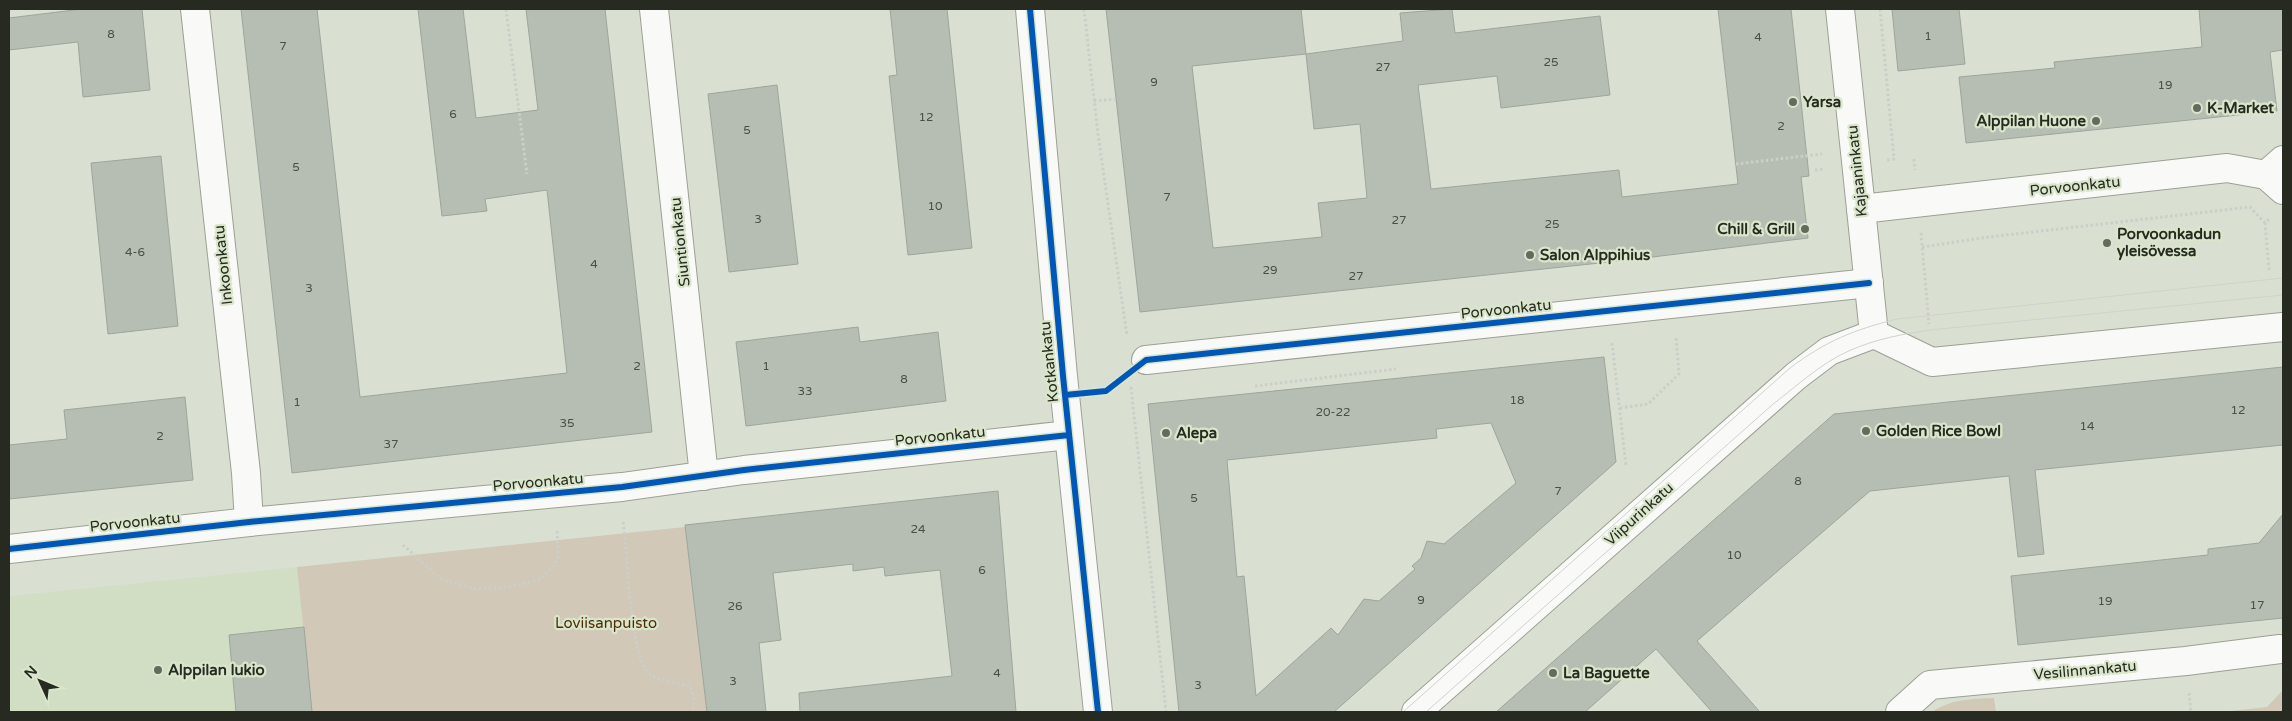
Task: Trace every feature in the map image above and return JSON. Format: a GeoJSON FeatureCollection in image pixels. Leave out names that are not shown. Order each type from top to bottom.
{"type":"FeatureCollection","features":[{"type":"Feature","properties":{"kind":"street","name":"Inkoonkatu"},"geometry":{"type":"LineString","coordinates":[[194,9],[246,473],[249,522]]}},
{"type":"Feature","properties":{"kind":"street","name":"Siuntionkatu"},"geometry":{"type":"LineString","coordinates":[[654,9],[704,476]]}},
{"type":"Feature","properties":{"kind":"street","name":"Kotkankatu"},"geometry":{"type":"LineString","coordinates":[[1030,9],[1069,435],[1098,712]]}},
{"type":"Feature","properties":{"kind":"street","name":"Kajaaninkatu"},"geometry":{"type":"LineString","coordinates":[[1840,9],[1874,334]]}},
{"type":"Feature","properties":{"kind":"street","name":"Porvoonkatu"},"geometry":{"type":"LineString","coordinates":[[1861,209],[2227,168],[2277,184]]}},
{"type":"Feature","properties":{"kind":"street","name":"Porvoonkatu"},"geometry":{"type":"LineString","coordinates":[[1146,360],[1869,283]]}},
{"type":"Feature","properties":{"kind":"street"},"geometry":{"type":"LineString","coordinates":[[1874,334],[1932,362],[2283,327]]}},
{"type":"Feature","properties":{"kind":"street","name":"Viipurinkatu"},"geometry":{"type":"LineString","coordinates":[[1416,712],[1796,376],[1829,351],[1874,334]]}},
{"type":"Feature","properties":{"kind":"street","name":"Porvoonkatu"},"geometry":{"type":"LineString","coordinates":[[9,549],[249,522],[612,488],[1069,435]]}},
{"type":"Feature","properties":{"kind":"street","name":"Vesilinnankatu"},"geometry":{"type":"LineString","coordinates":[[1900,712],[1930,685],[2186,661],[2280,649]]}},
{"type":"Feature","properties":{"kind":"path"},"geometry":{"type":"LineString","coordinates":[[506,9],[527,174]]}},
{"type":"Feature","properties":{"kind":"path"},"geometry":{"type":"LineString","coordinates":[[1880,9],[1894,159]]}},
{"type":"Feature","properties":{"kind":"path"},"geometry":{"type":"LineString","coordinates":[[1094,101],[1116,99]]}},
{"type":"Feature","properties":{"kind":"path"},"geometry":{"type":"LineString","coordinates":[[1736,164],[1799,157]]}},
{"type":"Feature","properties":{"kind":"path"},"geometry":{"type":"LineString","coordinates":[[2269,270],[2265,223],[2277,184]]}},
{"type":"Feature","properties":{"kind":"path"},"geometry":{"type":"LineString","coordinates":[[1922,247],[1989,237],[2250,207],[2265,223]]}},
{"type":"Feature","properties":{"kind":"path"},"geometry":{"type":"LineString","coordinates":[[1921,239],[1928,309]]}},
{"type":"Feature","properties":{"kind":"path"},"geometry":{"type":"LineString","coordinates":[[1620,408],[1648,404],[1678,374],[1676,338]]}},
{"type":"Feature","properties":{"kind":"path"},"geometry":{"type":"LineString","coordinates":[[1612,343],[1626,466]]}},
{"type":"Feature","properties":{"kind":"path"},"geometry":{"type":"LineString","coordinates":[[1255,386],[1398,368]]}},
{"type":"Feature","properties":{"kind":"path"},"geometry":{"type":"LineString","coordinates":[[623,522],[632,605],[641,663],[650,675],[690,686],[694,698],[693,712]]}},
{"type":"Feature","properties":{"kind":"path"},"geometry":{"type":"LineString","coordinates":[[403,545],[441,579],[476,589],[508,587],[539,580],[550,570],[558,558],[557,529]]}},
{"type":"Feature","properties":{"kind":"shaded area","name":"Alppilan lukio"},"geometry":{"type":"Polygon","coordinates":[[[297,567],[312,712],[9,712],[9,596],[297,567]]]}},
{"type":"Feature","properties":{"kind":"green space","name":"Loviisanpuisto"},"geometry":{"type":"Polygon","coordinates":[[[685,527],[707,712],[312,712],[297,567],[685,527]]]}},
{"type":"Feature","properties":{"kind":"green space"},"geometry":{"type":"Polygon","coordinates":[[[2283,690],[2283,712],[2221,712],[2267,707],[2283,690]]]}},
{"type":"Feature","properties":{"kind":"green space"},"geometry":{"type":"Polygon","coordinates":[[[1994,698],[1996,712],[1932,712],[1954,702],[1994,698]]]}},
{"type":"Feature","properties":{"kind":"building"},"geometry":{"type":"Polygon","coordinates":[[[82,9],[142,9],[150,90],[83,97],[78,42],[9,50],[9,18],[82,9]]]}},
{"type":"Feature","properties":{"kind":"building"},"geometry":{"type":"Polygon","coordinates":[[[241,9],[317,9],[360,397],[567,373],[547,190],[485,199],[487,211],[442,216],[418,9],[463,9],[476,118],[538,110],[526,9],[605,9],[652,432],[292,473],[241,9]]]}},
{"type":"Feature","properties":{"kind":"building"},"geometry":{"type":"Polygon","coordinates":[[[890,9],[947,9],[972,248],[908,255],[889,76],[897,75],[890,9]]]}},
{"type":"Feature","properties":{"kind":"building"},"geometry":{"type":"Polygon","coordinates":[[[1106,9],[1301,9],[1306,54],[1403,41],[1400,13],[1452,9],[1455,33],[1600,16],[1610,95],[1501,108],[1497,76],[1418,85],[1431,189],[1619,170],[1622,197],[1738,184],[1718,9],[1791,9],[1809,176],[1801,177],[1808,238],[1628,260],[1140,312],[1106,9]],[[1306,54],[1192,66],[1213,248],[1322,237],[1318,203],[1367,198],[1360,124],[1314,129],[1306,54]]]}},
{"type":"Feature","properties":{"kind":"building"},"geometry":{"type":"Polygon","coordinates":[[[1892,9],[1959,9],[1965,64],[1898,71],[1892,9]]]}},
{"type":"Feature","properties":{"kind":"building"},"geometry":{"type":"Polygon","coordinates":[[[2199,9],[2283,9],[2283,50],[2270,52],[2277,111],[1966,143],[1959,77],[2055,68],[2054,62],[2202,47],[2199,9]]]}},
{"type":"Feature","properties":{"kind":"building"},"geometry":{"type":"Polygon","coordinates":[[[777,85],[798,264],[729,272],[708,94],[777,85]]]}},
{"type":"Feature","properties":{"kind":"building"},"geometry":{"type":"Polygon","coordinates":[[[161,156],[178,326],[108,334],[91,163],[161,156]]]}},
{"type":"Feature","properties":{"kind":"building"},"geometry":{"type":"Polygon","coordinates":[[[858,327],[860,342],[938,332],[946,401],[746,426],[736,342],[858,327]]]}},
{"type":"Feature","properties":{"kind":"building"},"geometry":{"type":"Polygon","coordinates":[[[1604,357],[1616,462],[1334,712],[1179,712],[1148,404],[1604,357]],[[1491,423],[1436,429],[1437,438],[1227,460],[1237,577],[1244,576],[1256,696],[1331,628],[1338,635],[1364,599],[1379,601],[1415,569],[1412,566],[1421,558],[1427,541],[1444,544],[1516,483],[1491,423]]]}},
{"type":"Feature","properties":{"kind":"building"},"geometry":{"type":"Polygon","coordinates":[[[2283,367],[2283,445],[2035,470],[2044,554],[2018,557],[2009,476],[1870,491],[1697,641],[1760,712],[1712,712],[1656,649],[1585,712],[1496,712],[1834,414],[2283,367]]]}},
{"type":"Feature","properties":{"kind":"building"},"geometry":{"type":"Polygon","coordinates":[[[185,397],[193,480],[9,499],[9,445],[67,439],[64,410],[185,397]]]}},
{"type":"Feature","properties":{"kind":"building"},"geometry":{"type":"Polygon","coordinates":[[[998,491],[1016,712],[800,712],[799,693],[952,676],[940,570],[885,576],[884,567],[853,571],[853,564],[773,573],[781,640],[759,643],[766,712],[707,712],[685,525],[998,491]]]}},
{"type":"Feature","properties":{"kind":"building"},"geometry":{"type":"Polygon","coordinates":[[[2283,514],[2283,618],[2018,645],[2011,576],[2208,555],[2208,549],[2259,543],[2283,514]]]}},
{"type":"Feature","properties":{"kind":"building"},"geometry":{"type":"Polygon","coordinates":[[[304,627],[312,712],[236,712],[229,635],[304,627]]]}},
{"type":"Feature","properties":{"kind":"tram line"},"geometry":{"type":"LineString","coordinates":[[1403,712],[1790,368],[1840,338],[1853,332],[1897,319],[2283,278]]}},
{"type":"Feature","properties":{"kind":"tram line"},"geometry":{"type":"LineString","coordinates":[[1426,712],[1772,405],[1800,382],[1840,355],[1880,340],[1930,330],[2283,295]]}},
{"type":"Feature","properties":{"kind":"cycle path"},"geometry":{"type":"LineString","coordinates":[[1030,9],[1063,376],[1098,712]]}},
{"type":"Feature","properties":{"kind":"cycle path"},"geometry":{"type":"LineString","coordinates":[[1065,395],[1106,391],[1146,360],[1869,283]]}},
{"type":"Feature","properties":{"kind":"cycle path"},"geometry":{"type":"LineString","coordinates":[[9,549],[249,522],[622,487],[744,470],[1069,435]]}},
{"type":"Feature","properties":{"kind":"place","name":"Yarsa"},"geometry":{"type":"Point","coordinates":[1793,102]}},
{"type":"Feature","properties":{"kind":"place","name":"K-Market"},"geometry":{"type":"Point","coordinates":[2197,108]}},
{"type":"Feature","properties":{"kind":"place","name":"Alppilan Huone"},"geometry":{"type":"Point","coordinates":[2096,121]}},
{"type":"Feature","properties":{"kind":"place","name":"Chill & Grill"},"geometry":{"type":"Point","coordinates":[1805,229]}},
{"type":"Feature","properties":{"kind":"place","name":"Porvoonkadun yleisövessa"},"geometry":{"type":"Point","coordinates":[2107,243]}},
{"type":"Feature","properties":{"kind":"place","name":"Salon Alppihius"},"geometry":{"type":"Point","coordinates":[1530,255]}},
{"type":"Feature","properties":{"kind":"place","name":"Golden Rice Bowl"},"geometry":{"type":"Point","coordinates":[1866,431]}},
{"type":"Feature","properties":{"kind":"place","name":"Alepa"},"geometry":{"type":"Point","coordinates":[1166,433]}},
{"type":"Feature","properties":{"kind":"place","name":"Alppilan lukio"},"geometry":{"type":"Point","coordinates":[158,670]}},
{"type":"Feature","properties":{"kind":"place","name":"La Baguette"},"geometry":{"type":"Point","coordinates":[1553,673]}}]}
